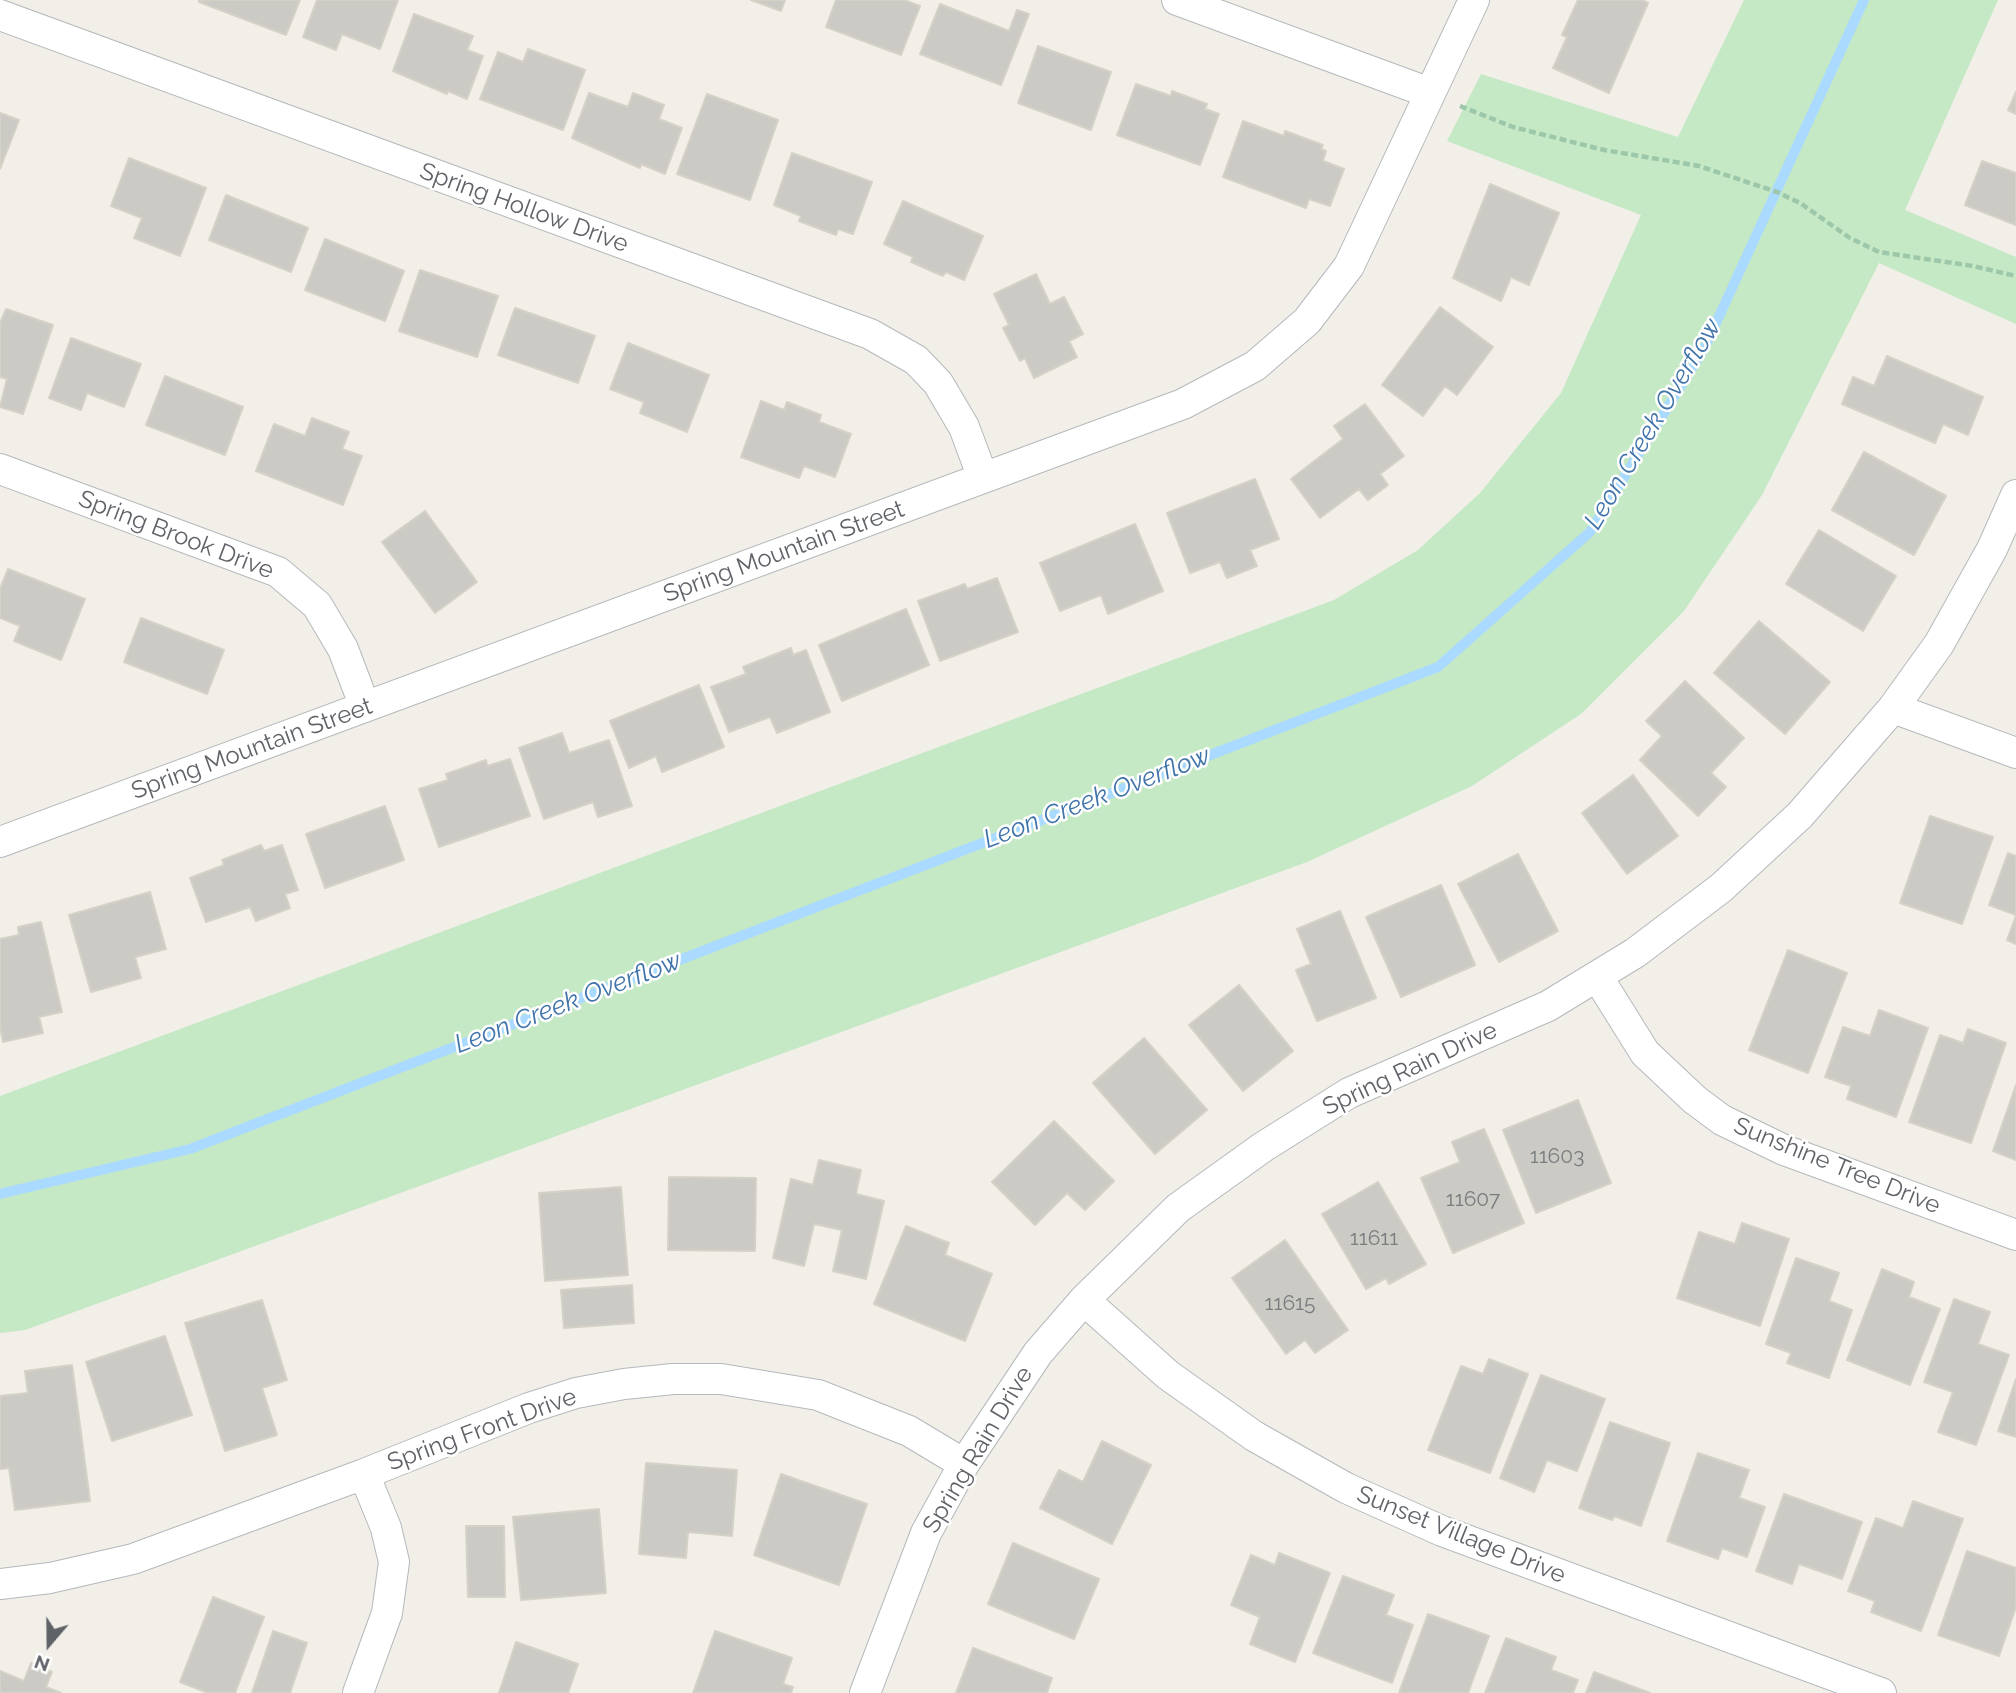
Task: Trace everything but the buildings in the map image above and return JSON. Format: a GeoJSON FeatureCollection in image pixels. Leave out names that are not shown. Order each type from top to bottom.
{"type":"FeatureCollection","features":[{"type":"Feature","properties":{"kind":"street"},"geometry":{"type":"LineString","coordinates":[[1177,0],[1430,93]]}},
{"type":"Feature","properties":{"kind":"street","name":"Spring Mountain Street"},"geometry":{"type":"LineString","coordinates":[[0,842],[1183,404],[1255,366],[1307,321],[1349,267],[1474,0]]}},
{"type":"Feature","properties":{"kind":"street","name":"Spring Hollow Drive"},"geometry":{"type":"LineString","coordinates":[[0,15],[870,334],[915,360],[938,383],[964,427],[984,478]]}},
{"type":"Feature","properties":{"kind":"street","name":"Spring Brook Drive"},"geometry":{"type":"LineString","coordinates":[[0,469],[278,572],[317,605],[343,649],[365,707]]}},
{"type":"Feature","properties":{"kind":"street","name":"Spring Rain Drive"},"geometry":{"type":"LineString","coordinates":[[864,1693],[926,1533],[964,1464],[1038,1353],[1084,1300],[1178,1208],[1263,1147],[1349,1093],[1548,1006],[1635,953],[1721,888],[1800,815],[1893,708],[1939,644],[1992,549],[2016,495]]}},
{"type":"Feature","properties":{"kind":"street"},"geometry":{"type":"LineString","coordinates":[[1893,708],[2016,753]]}},
{"type":"Feature","properties":{"kind":"street","name":"Sunshine Tree Drive"},"geometry":{"type":"LineString","coordinates":[[1597,976],[1645,1053],[1695,1100],[1722,1120],[1784,1150],[2016,1235]]}},
{"type":"Feature","properties":{"kind":"street","name":"Sunset Village Drive"},"geometry":{"type":"LineString","coordinates":[[1084,1300],[1179,1383],[1254,1436],[1346,1489],[1455,1535],[1881,1693]]}},
{"type":"Feature","properties":{"kind":"street","name":"Spring Front Drive"},"geometry":{"type":"LineString","coordinates":[[0,1584],[50,1578],[133,1559],[553,1401],[624,1384],[673,1379],[722,1379],[818,1395],[909,1431],[964,1464]]}},
{"type":"Feature","properties":{"kind":"street"},"geometry":{"type":"LineString","coordinates":[[358,1693],[387,1613],[394,1562],[386,1528],[364,1474]]}},
{"type":"Feature","properties":{"kind":"path"},"geometry":{"type":"LineString","coordinates":[[1430,93],[1513,127],[1604,150],[1699,166],[1777,191],[1800,203],[1850,238],[1879,252],[1973,266],[2016,276]]}},
{"type":"Feature","properties":{"kind":"green space"},"geometry":{"type":"Polygon","coordinates":[[[1744,0],[1998,0],[1905,210],[2016,257],[2016,324],[1879,263],[1762,495],[1684,611],[1581,714],[1472,786],[1307,862],[25,1330],[0,1333],[0,1096],[1334,600],[1418,550],[1480,493],[1561,393],[1641,215],[1447,141],[1481,74],[1678,137],[1744,0]]]}},
{"type":"Feature","properties":{"kind":"waterway","name":"Leon Creek Overflow"},"geometry":{"type":"LineString","coordinates":[[0,1194],[190,1149],[1438,667],[1590,532],[1705,347],[1864,0]]}}]}
